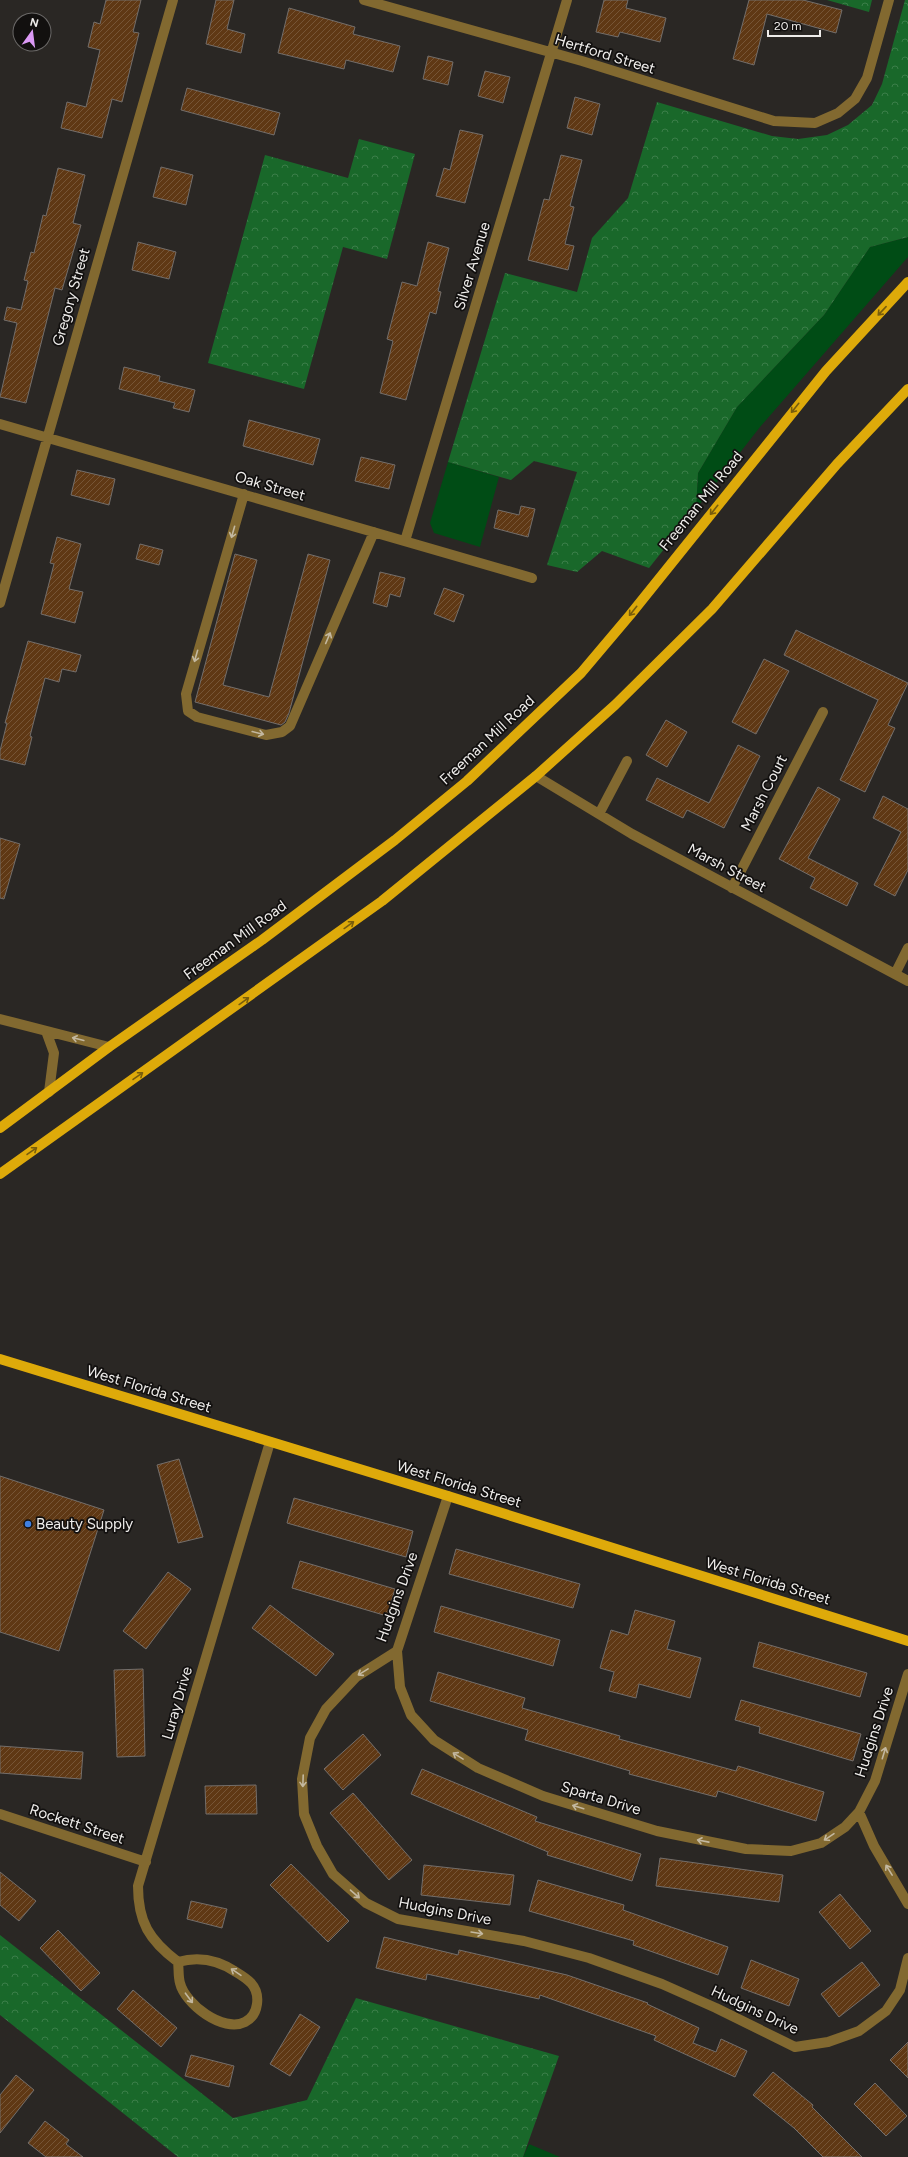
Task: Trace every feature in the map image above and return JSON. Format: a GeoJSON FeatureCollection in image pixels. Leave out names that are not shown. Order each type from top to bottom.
{"type":"FeatureCollection","features":[{"type":"Feature","properties":{"kind":"main road","name":"Freeman Mill Road"},"geometry":{"type":"LineString","coordinates":[[0,1128],[109,1047],[262,940],[395,840],[467,781],[575,678],[630,615],[826,371],[908,282]]}},
{"type":"Feature","properties":{"kind":"main road"},"geometry":{"type":"LineString","coordinates":[[0,1174],[382,901],[536,776],[615,705],[712,609],[837,464],[908,389]]}},
{"type":"Feature","properties":{"kind":"main road","name":"West Florida Street"},"geometry":{"type":"LineString","coordinates":[[0,1359],[448,1496],[908,1641]]}},
{"type":"Feature","properties":{"kind":"street","name":"Gregory Street"},"geometry":{"type":"LineString","coordinates":[[0,603],[173,0]]}},
{"type":"Feature","properties":{"kind":"street","name":"Hertford Street"},"geometry":{"type":"LineString","coordinates":[[364,0],[551,53],[774,121],[815,123],[838,113],[855,99],[867,78],[889,0]]}},
{"type":"Feature","properties":{"kind":"street","name":"Silver Avenue"},"geometry":{"type":"LineString","coordinates":[[405,541],[567,0]]}},
{"type":"Feature","properties":{"kind":"street","name":"Oak Street"},"geometry":{"type":"LineString","coordinates":[[0,424],[532,578]]}},
{"type":"Feature","properties":{"kind":"street"},"geometry":{"type":"LineString","coordinates":[[244,494],[186,694],[188,711],[197,717],[266,735],[282,732],[290,726],[374,532]]}},
{"type":"Feature","properties":{"kind":"street","name":"Marsh Court"},"geometry":{"type":"LineString","coordinates":[[732,888],[823,712]]}},
{"type":"Feature","properties":{"kind":"street"},"geometry":{"type":"LineString","coordinates":[[599,814],[627,761]]}},
{"type":"Feature","properties":{"kind":"street","name":"Marsh Street"},"geometry":{"type":"LineString","coordinates":[[536,776],[599,814],[732,888],[908,981]]}},
{"type":"Feature","properties":{"kind":"street"},"geometry":{"type":"LineString","coordinates":[[895,974],[908,948]]}},
{"type":"Feature","properties":{"kind":"street"},"geometry":{"type":"LineString","coordinates":[[0,1019],[109,1047]]}},
{"type":"Feature","properties":{"kind":"street"},"geometry":{"type":"LineString","coordinates":[[46,1031],[54,1053],[49,1092]]}},
{"type":"Feature","properties":{"kind":"street","name":"Luray Drive"},"geometry":{"type":"LineString","coordinates":[[178,1962],[153,1940],[142,1921],[138,1902],[138,1886],[270,1442]]}},
{"type":"Feature","properties":{"kind":"street","name":"Hudgins Drive"},"geometry":{"type":"LineString","coordinates":[[448,1496],[396,1651],[356,1677],[326,1709],[310,1738],[302,1779],[304,1814],[317,1846],[333,1874],[366,1903],[398,1919],[524,1941],[589,1958],[662,1984],[716,2008],[795,2047],[828,2042],[859,2031],[886,2011],[900,1990],[908,1958]]}},
{"type":"Feature","properties":{"kind":"street","name":"Sparta Drive"},"geometry":{"type":"LineString","coordinates":[[396,1651],[400,1688],[411,1715],[434,1740],[478,1768],[543,1796],[657,1831],[746,1849],[790,1851],[821,1843],[845,1827],[859,1812]]}},
{"type":"Feature","properties":{"kind":"street","name":"Hudgins Drive"},"geometry":{"type":"LineString","coordinates":[[859,1812],[875,1782],[908,1674]]}},
{"type":"Feature","properties":{"kind":"street"},"geometry":{"type":"LineString","coordinates":[[859,1812],[874,1846],[908,1904]]}},
{"type":"Feature","properties":{"kind":"street","name":"Rockett Street"},"geometry":{"type":"LineString","coordinates":[[0,1814],[146,1862]]}},
{"type":"Feature","properties":{"kind":"street"},"geometry":{"type":"LineString","coordinates":[[189,1959],[211,1960],[224,1964],[238,1973],[251,1983],[257,1994],[258,2004],[253,2016],[244,2022],[231,2025],[220,2022],[198,2009],[188,1998],[180,1984],[178,1962],[189,1959]]}},
{"type":"Feature","properties":{"kind":"green space"},"geometry":{"type":"Polygon","coordinates":[[[827,0],[872,0],[869,12],[827,0]]]}},
{"type":"Feature","properties":{"kind":"green space"},"geometry":{"type":"Polygon","coordinates":[[[905,0],[908,0],[908,237],[870,247],[824,315],[737,407],[698,473],[696,509],[649,568],[602,551],[577,572],[547,565],[577,472],[534,461],[511,480],[448,462],[505,273],[577,292],[592,238],[628,198],[657,102],[772,136],[798,139],[827,135],[848,125],[872,105],[882,84],[905,0]]]}},
{"type":"Feature","properties":{"kind":"green space"},"geometry":{"type":"Polygon","coordinates":[[[359,139],[415,154],[387,259],[343,247],[304,389],[208,363],[265,155],[348,178],[359,139]]]}},
{"type":"Feature","properties":{"kind":"green space"},"geometry":{"type":"Polygon","coordinates":[[[908,237],[908,257],[760,427],[696,509],[698,473],[737,407],[824,315],[870,247],[908,237]]]}},
{"type":"Feature","properties":{"kind":"green space"},"geometry":{"type":"Polygon","coordinates":[[[448,462],[499,477],[480,547],[434,533],[430,523],[448,462]]]}},
{"type":"Feature","properties":{"kind":"green space"},"geometry":{"type":"Polygon","coordinates":[[[0,1935],[233,2118],[307,2100],[356,1998],[559,2056],[523,2157],[178,2157],[0,2015],[0,1935]]]}},
{"type":"Feature","properties":{"kind":"green space"},"geometry":{"type":"Polygon","coordinates":[[[529,2144],[560,2157],[523,2157],[529,2144]]]}},
{"type":"Feature","properties":{"kind":"building"},"geometry":{"type":"Polygon","coordinates":[[[106,0],[141,0],[133,32],[139,33],[122,102],[112,99],[102,138],[61,128],[67,102],[86,107],[100,50],[88,47],[94,22],[100,24],[106,0]]]}},
{"type":"Feature","properties":{"kind":"building"},"geometry":{"type":"Polygon","coordinates":[[[216,0],[234,0],[227,29],[245,34],[241,53],[206,44],[216,0]]]}},
{"type":"Feature","properties":{"kind":"building"},"geometry":{"type":"Polygon","coordinates":[[[604,0],[628,0],[626,8],[666,18],[660,42],[620,32],[618,37],[596,32],[604,0]]]}},
{"type":"Feature","properties":{"kind":"building"},"geometry":{"type":"Polygon","coordinates":[[[749,0],[803,0],[842,10],[836,33],[767,14],[754,65],[733,59],[749,0]]]}},
{"type":"Feature","properties":{"kind":"building"},"geometry":{"type":"Polygon","coordinates":[[[289,8],[355,27],[353,34],[400,46],[393,72],[346,60],[344,69],[278,53],[289,8]]]}},
{"type":"Feature","properties":{"kind":"building"},"geometry":{"type":"Polygon","coordinates":[[[428,56],[453,62],[448,85],[423,79],[428,56]]]}},
{"type":"Feature","properties":{"kind":"building"},"geometry":{"type":"Polygon","coordinates":[[[485,71],[510,77],[503,103],[478,96],[485,71]]]}},
{"type":"Feature","properties":{"kind":"building"},"geometry":{"type":"Polygon","coordinates":[[[187,88],[280,113],[274,135],[181,110],[187,88]]]}},
{"type":"Feature","properties":{"kind":"building"},"geometry":{"type":"Polygon","coordinates":[[[575,97],[600,104],[592,135],[567,128],[575,97]]]}},
{"type":"Feature","properties":{"kind":"building"},"geometry":{"type":"Polygon","coordinates":[[[460,130],[483,135],[465,203],[436,196],[444,168],[450,170],[460,130]]]}},
{"type":"Feature","properties":{"kind":"building"},"geometry":{"type":"Polygon","coordinates":[[[561,155],[582,160],[570,206],[574,207],[565,244],[574,246],[568,270],[528,260],[544,199],[549,200],[561,155]]]}},
{"type":"Feature","properties":{"kind":"building"},"geometry":{"type":"Polygon","coordinates":[[[161,167],[193,175],[186,205],[153,197],[161,167]]]}},
{"type":"Feature","properties":{"kind":"building"},"geometry":{"type":"Polygon","coordinates":[[[58,168],[85,175],[73,223],[81,225],[62,290],[55,288],[26,403],[0,397],[17,323],[4,320],[7,307],[21,310],[28,281],[24,280],[31,252],[34,253],[43,215],[46,216],[58,168]]]}},
{"type":"Feature","properties":{"kind":"building"},"geometry":{"type":"Polygon","coordinates":[[[138,242],[176,252],[169,279],[132,270],[138,242]]]}},
{"type":"Feature","properties":{"kind":"building"},"geometry":{"type":"Polygon","coordinates":[[[428,242],[449,248],[438,291],[441,292],[436,314],[430,312],[406,400],[380,393],[393,341],[387,339],[402,282],[417,286],[428,242]]]}},
{"type":"Feature","properties":{"kind":"building"},"geometry":{"type":"Polygon","coordinates":[[[124,367],[160,376],[159,381],[195,390],[189,412],[173,408],[175,403],[119,389],[124,367]]]}},
{"type":"Feature","properties":{"kind":"building"},"geometry":{"type":"Polygon","coordinates":[[[249,420],[320,439],[313,465],[243,446],[249,420]]]}},
{"type":"Feature","properties":{"kind":"building"},"geometry":{"type":"Polygon","coordinates":[[[361,457],[395,465],[389,489],[355,481],[361,457]]]}},
{"type":"Feature","properties":{"kind":"building"},"geometry":{"type":"Polygon","coordinates":[[[77,470],[115,479],[109,505],[71,495],[77,470]]]}},
{"type":"Feature","properties":{"kind":"building"},"geometry":{"type":"Polygon","coordinates":[[[521,506],[535,509],[528,537],[494,528],[498,510],[519,515],[521,506]]]}},
{"type":"Feature","properties":{"kind":"building"},"geometry":{"type":"Polygon","coordinates":[[[57,537],[81,544],[69,589],[83,592],[75,623],[41,614],[54,564],[50,563],[57,537]]]}},
{"type":"Feature","properties":{"kind":"building"},"geometry":{"type":"Polygon","coordinates":[[[140,544],[163,550],[159,565],[136,559],[140,544]]]}},
{"type":"Feature","properties":{"kind":"building"},"geometry":{"type":"Polygon","coordinates":[[[235,554],[257,560],[223,685],[269,697],[308,554],[330,560],[289,713],[285,722],[281,725],[195,702],[235,554]]]}},
{"type":"Feature","properties":{"kind":"building"},"geometry":{"type":"Polygon","coordinates":[[[380,572],[405,578],[400,597],[390,594],[387,607],[373,603],[380,572]]]}},
{"type":"Feature","properties":{"kind":"building"},"geometry":{"type":"Polygon","coordinates":[[[444,588],[464,595],[454,622],[434,614],[444,588]]]}},
{"type":"Feature","properties":{"kind":"building"},"geometry":{"type":"Polygon","coordinates":[[[796,630],[908,683],[888,725],[895,728],[865,792],[840,780],[878,700],[784,655],[796,630]]]}},
{"type":"Feature","properties":{"kind":"building"},"geometry":{"type":"Polygon","coordinates":[[[28,641],[81,655],[76,672],[62,669],[59,682],[45,678],[30,736],[32,737],[25,765],[0,759],[0,751],[7,723],[5,723],[28,641]]]}},
{"type":"Feature","properties":{"kind":"building"},"geometry":{"type":"Polygon","coordinates":[[[764,659],[789,671],[756,734],[732,722],[764,659]]]}},
{"type":"Feature","properties":{"kind":"building"},"geometry":{"type":"Polygon","coordinates":[[[666,720],[687,732],[667,767],[646,755],[666,720]]]}},
{"type":"Feature","properties":{"kind":"building"},"geometry":{"type":"Polygon","coordinates":[[[738,745],[760,756],[724,828],[687,810],[683,818],[646,800],[657,778],[709,803],[738,745]]]}},
{"type":"Feature","properties":{"kind":"building"},"geometry":{"type":"Polygon","coordinates":[[[818,787],[840,799],[808,858],[858,883],[847,906],[810,888],[815,878],[779,859],[818,787]]]}},
{"type":"Feature","properties":{"kind":"building"},"geometry":{"type":"Polygon","coordinates":[[[883,796],[908,809],[908,870],[895,896],[874,885],[901,832],[873,818],[883,796]]]}},
{"type":"Feature","properties":{"kind":"building"},"geometry":{"type":"Polygon","coordinates":[[[0,838],[20,844],[4,899],[0,898],[0,838]]]}},
{"type":"Feature","properties":{"kind":"building"},"geometry":{"type":"Polygon","coordinates":[[[179,1459],[203,1537],[178,1543],[157,1465],[179,1459]]]}},
{"type":"Feature","properties":{"kind":"building"},"geometry":{"type":"Polygon","coordinates":[[[0,1476],[104,1510],[59,1651],[0,1632],[0,1476]]]}},
{"type":"Feature","properties":{"kind":"building"},"geometry":{"type":"Polygon","coordinates":[[[294,1498],[413,1531],[406,1557],[287,1523],[294,1498]]]}},
{"type":"Feature","properties":{"kind":"building"},"geometry":{"type":"Polygon","coordinates":[[[456,1549],[580,1584],[573,1608],[449,1574],[456,1549]]]}},
{"type":"Feature","properties":{"kind":"building"},"geometry":{"type":"Polygon","coordinates":[[[300,1561],[395,1589],[387,1616],[292,1588],[300,1561]]]}},
{"type":"Feature","properties":{"kind":"building"},"geometry":{"type":"Polygon","coordinates":[[[168,1572],[191,1589],[146,1649],[123,1631],[168,1572]]]}},
{"type":"Feature","properties":{"kind":"building"},"geometry":{"type":"Polygon","coordinates":[[[270,1605],[334,1654],[316,1676],[252,1628],[270,1605]]]}},
{"type":"Feature","properties":{"kind":"building"},"geometry":{"type":"Polygon","coordinates":[[[441,1606],[560,1640],[553,1666],[434,1632],[441,1606]]]}},
{"type":"Feature","properties":{"kind":"building"},"geometry":{"type":"Polygon","coordinates":[[[635,1610],[675,1621],[667,1649],[701,1658],[690,1698],[639,1684],[636,1698],[609,1691],[614,1672],[600,1668],[611,1630],[628,1635],[635,1610]]]}},
{"type":"Feature","properties":{"kind":"building"},"geometry":{"type":"Polygon","coordinates":[[[759,1642],[867,1673],[860,1697],[753,1667],[759,1642]]]}},
{"type":"Feature","properties":{"kind":"building"},"geometry":{"type":"Polygon","coordinates":[[[143,1669],[145,1756],[117,1757],[114,1670],[143,1669]]]}},
{"type":"Feature","properties":{"kind":"building"},"geometry":{"type":"Polygon","coordinates":[[[438,1672],[525,1698],[522,1708],[620,1736],[619,1739],[736,1771],[738,1766],[824,1792],[816,1821],[718,1791],[716,1797],[629,1774],[630,1771],[525,1740],[528,1730],[430,1701],[438,1672]]]}},
{"type":"Feature","properties":{"kind":"building"},"geometry":{"type":"Polygon","coordinates":[[[741,1700],[861,1734],[853,1761],[759,1733],[760,1727],[735,1720],[741,1700]]]}},
{"type":"Feature","properties":{"kind":"building"},"geometry":{"type":"Polygon","coordinates":[[[363,1734],[381,1755],[343,1790],[324,1769],[363,1734]]]}},
{"type":"Feature","properties":{"kind":"building"},"geometry":{"type":"Polygon","coordinates":[[[0,1746],[83,1752],[81,1779],[0,1773],[0,1746]]]}},
{"type":"Feature","properties":{"kind":"building"},"geometry":{"type":"Polygon","coordinates":[[[422,1769],[537,1817],[535,1821],[641,1854],[632,1881],[547,1855],[548,1852],[411,1794],[422,1769]]]}},
{"type":"Feature","properties":{"kind":"building"},"geometry":{"type":"Polygon","coordinates":[[[256,1785],[257,1814],[206,1814],[205,1786],[256,1785]]]}},
{"type":"Feature","properties":{"kind":"building"},"geometry":{"type":"Polygon","coordinates":[[[353,1793],[412,1860],[389,1880],[330,1813],[353,1793]]]}},
{"type":"Feature","properties":{"kind":"building"},"geometry":{"type":"Polygon","coordinates":[[[660,1858],[783,1875],[779,1902],[656,1886],[660,1858]]]}},
{"type":"Feature","properties":{"kind":"building"},"geometry":{"type":"Polygon","coordinates":[[[291,1864],[349,1921],[328,1942],[270,1885],[291,1864]]]}},
{"type":"Feature","properties":{"kind":"building"},"geometry":{"type":"Polygon","coordinates":[[[424,1865],[514,1875],[510,1905],[421,1895],[424,1865]]]}},
{"type":"Feature","properties":{"kind":"building"},"geometry":{"type":"Polygon","coordinates":[[[0,1872],[36,1901],[19,1921],[0,1905],[0,1872]]]}},
{"type":"Feature","properties":{"kind":"building"},"geometry":{"type":"Polygon","coordinates":[[[538,1880],[624,1905],[623,1910],[728,1947],[718,1975],[633,1945],[634,1941],[529,1911],[538,1880]]]}},
{"type":"Feature","properties":{"kind":"building"},"geometry":{"type":"Polygon","coordinates":[[[840,1894],[871,1931],[850,1949],[819,1912],[840,1894]]]}},
{"type":"Feature","properties":{"kind":"building"},"geometry":{"type":"Polygon","coordinates":[[[191,1901],[227,1909],[222,1928],[187,1919],[191,1901]]]}},
{"type":"Feature","properties":{"kind":"building"},"geometry":{"type":"Polygon","coordinates":[[[58,1930],[100,1973],[81,1991],[40,1948],[58,1930]]]}},
{"type":"Feature","properties":{"kind":"building"},"geometry":{"type":"Polygon","coordinates":[[[384,1937],[458,1955],[459,1950],[567,1975],[648,2003],[647,2004],[699,2028],[693,2043],[716,2052],[721,2039],[747,2051],[735,2077],[654,2040],[656,2036],[540,1995],[539,1999],[427,1974],[426,1980],[376,1968],[384,1937]]]}},
{"type":"Feature","properties":{"kind":"building"},"geometry":{"type":"Polygon","coordinates":[[[751,1960],[799,1979],[789,2006],[741,1988],[751,1960]]]}},
{"type":"Feature","properties":{"kind":"building"},"geometry":{"type":"Polygon","coordinates":[[[862,1962],[880,1985],[839,2017],[821,1994],[862,1962]]]}},
{"type":"Feature","properties":{"kind":"building"},"geometry":{"type":"Polygon","coordinates":[[[133,1990],[177,2028],[161,2047],[117,2009],[133,1990]]]}},
{"type":"Feature","properties":{"kind":"building"},"geometry":{"type":"Polygon","coordinates":[[[300,2014],[320,2027],[290,2076],[270,2064],[300,2014]]]}},
{"type":"Feature","properties":{"kind":"building"},"geometry":{"type":"Polygon","coordinates":[[[908,2042],[908,2078],[890,2060],[908,2042]]]}},
{"type":"Feature","properties":{"kind":"building"},"geometry":{"type":"Polygon","coordinates":[[[191,2055],[234,2066],[229,2087],[185,2076],[191,2055]]]}},
{"type":"Feature","properties":{"kind":"building"},"geometry":{"type":"Polygon","coordinates":[[[773,2072],[813,2105],[812,2107],[862,2157],[823,2157],[794,2128],[753,2095],[773,2072]]]}},
{"type":"Feature","properties":{"kind":"building"},"geometry":{"type":"Polygon","coordinates":[[[16,2075],[34,2090],[0,2133],[0,2095],[16,2075]]]}},
{"type":"Feature","properties":{"kind":"building"},"geometry":{"type":"Polygon","coordinates":[[[875,2083],[907,2116],[886,2136],[854,2104],[875,2083]]]}},
{"type":"Feature","properties":{"kind":"building"},"geometry":{"type":"Polygon","coordinates":[[[45,2121],[69,2140],[66,2144],[83,2157],[46,2157],[28,2143],[45,2121]]]}},
{"type":"Feature","properties":{"kind":"place","name":"Beauty Supply"},"geometry":{"type":"Point","coordinates":[28,1524]}}]}
